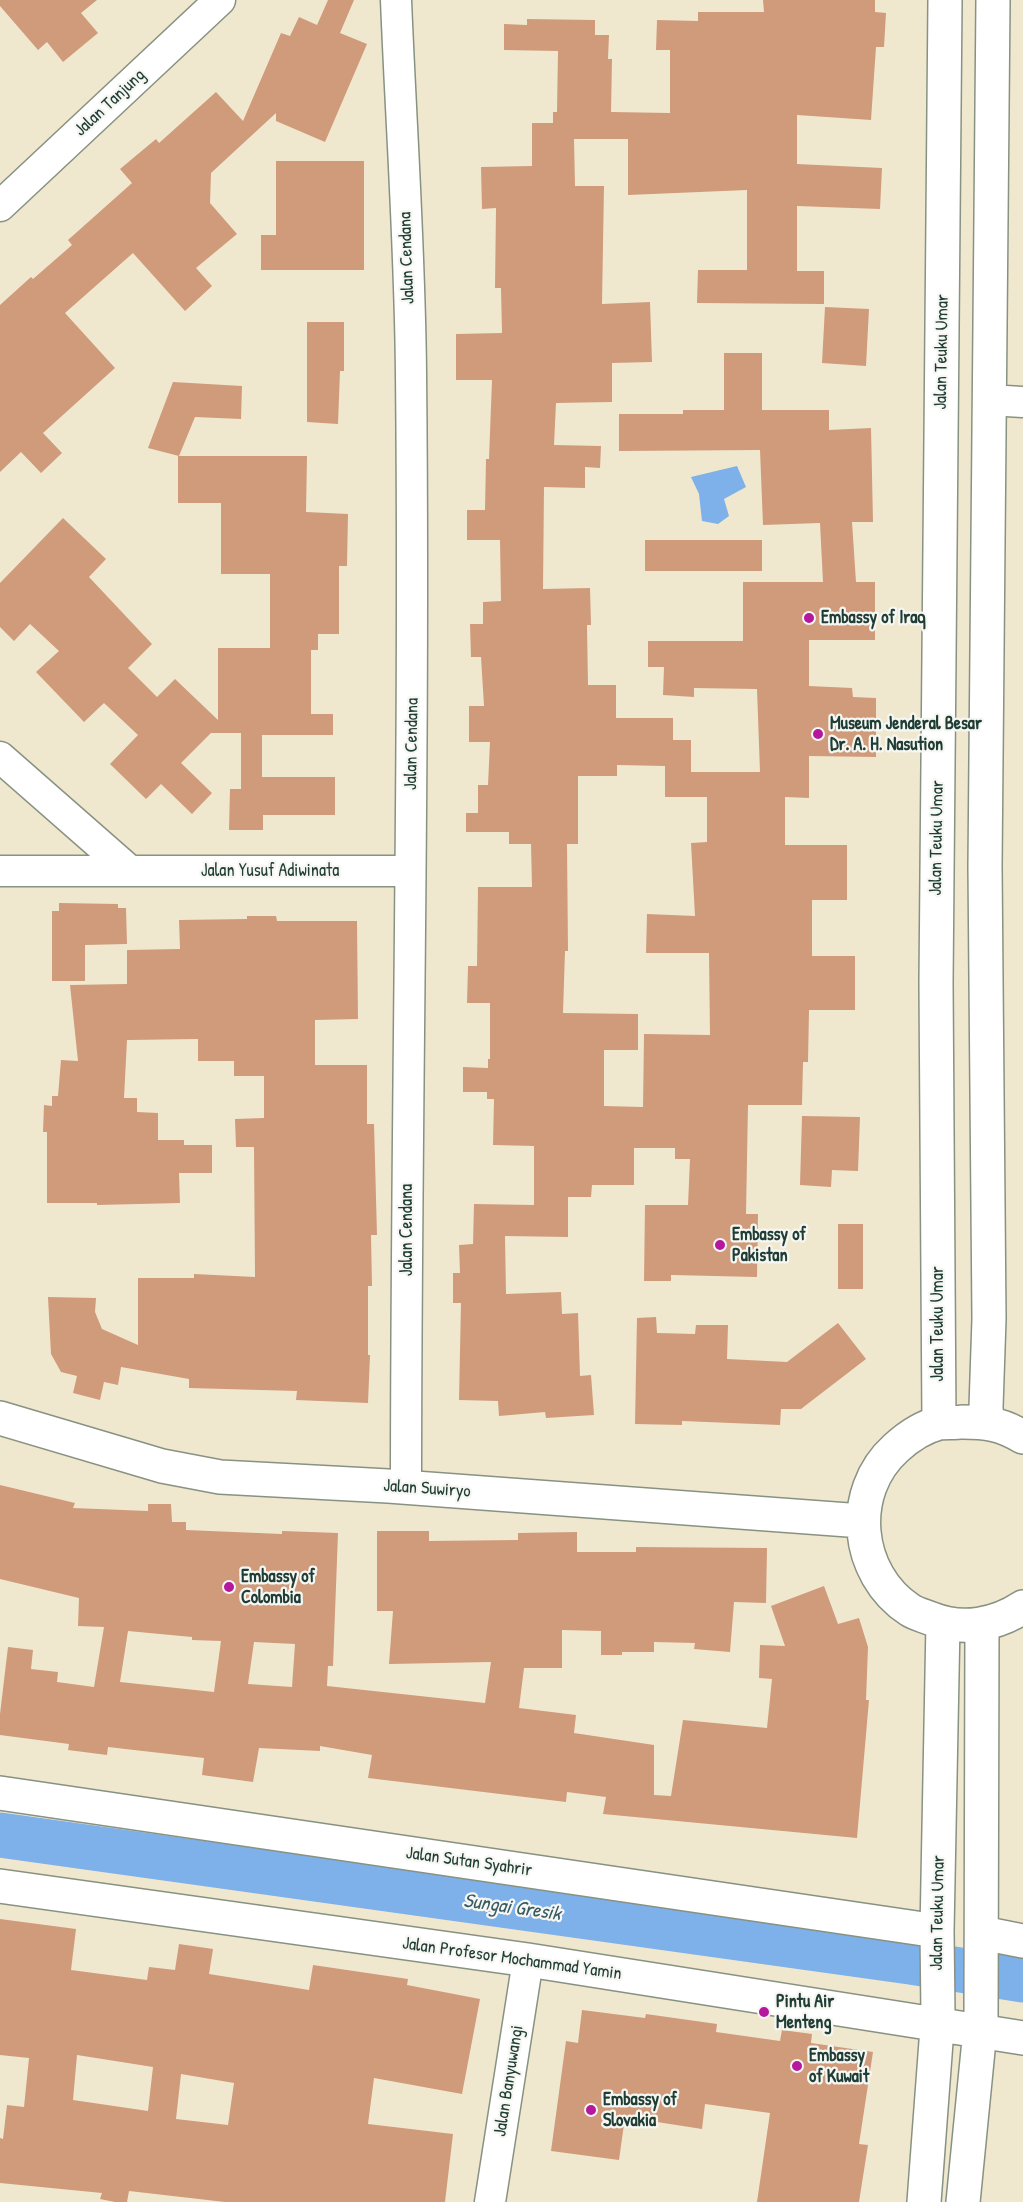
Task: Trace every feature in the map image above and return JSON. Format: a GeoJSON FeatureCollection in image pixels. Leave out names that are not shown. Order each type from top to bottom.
{"type":"FeatureCollection","features":[{"type":"Feature","properties":{"kind":"street","name":"Jalan Tanjung"},"geometry":{"type":"LineString","coordinates":[[0,206],[220,0]]}},
{"type":"Feature","properties":{"kind":"street","name":"Jalan Cendana"},"geometry":{"type":"LineString","coordinates":[[396,0],[411,369],[413,737],[406,1487]]}},
{"type":"Feature","properties":{"kind":"street","name":"Jalan Teuku Umar"},"geometry":{"type":"LineString","coordinates":[[939,1423],[936,982],[945,0]]}},
{"type":"Feature","properties":{"kind":"street"},"geometry":{"type":"LineString","coordinates":[[987,1422],[989,1307],[985,866],[993,0]]}},
{"type":"Feature","properties":{"kind":"street"},"geometry":{"type":"LineString","coordinates":[[942,343],[990,343]]}},
{"type":"Feature","properties":{"kind":"street"},"geometry":{"type":"LineString","coordinates":[[989,400],[1023,402]]}},
{"type":"Feature","properties":{"kind":"street"},"geometry":{"type":"LineString","coordinates":[[0,757],[130,871]]}},
{"type":"Feature","properties":{"kind":"street"},"geometry":{"type":"LineString","coordinates":[[937,868],[985,866]]}},
{"type":"Feature","properties":{"kind":"street","name":"Jalan Yusuf Adiwinata"},"geometry":{"type":"LineString","coordinates":[[0,871],[410,872]]}},
{"type":"Feature","properties":{"kind":"street","name":"Jalan Suwiryo"},"geometry":{"type":"LineString","coordinates":[[0,1418],[162,1466],[220,1477],[406,1487],[862,1521]]}},
{"type":"Feature","properties":{"kind":"street"},"geometry":{"type":"LineString","coordinates":[[1023,1437],[1010,1429],[987,1422],[939,1423],[909,1437],[884,1459],[868,1488],[862,1521],[867,1555],[884,1587],[910,1610],[943,1623],[963,1626],[982,1624],[1010,1616],[1023,1607]]}},
{"type":"Feature","properties":{"kind":"street","name":"Jalan Teuku Umar"},"geometry":{"type":"LineString","coordinates":[[924,2202],[938,2020],[937,1940],[943,1623]]}},
{"type":"Feature","properties":{"kind":"street"},"geometry":{"type":"LineString","coordinates":[[963,2202],[980,2025],[982,1624]]}},
{"type":"Feature","properties":{"kind":"street","name":"Jalan Sutan Syahrir"},"geometry":{"type":"LineString","coordinates":[[0,1793],[937,1940]]}},
{"type":"Feature","properties":{"kind":"street","name":"Jalan Profesor Mochammad Yamin"},"geometry":{"type":"LineString","coordinates":[[0,1886],[980,2025],[1023,2038]]}},
{"type":"Feature","properties":{"kind":"street"},"geometry":{"type":"LineString","coordinates":[[982,1942],[1023,1941]]}},
{"type":"Feature","properties":{"kind":"street","name":"Jalan Banyuwangi"},"geometry":{"type":"LineString","coordinates":[[490,2202],[528,1960]]}},
{"type":"Feature","properties":{"kind":"water"},"geometry":{"type":"Polygon","coordinates":[[[737,466],[746,487],[724,499],[729,516],[718,524],[702,521],[699,494],[691,477],[737,466]]]}},
{"type":"Feature","properties":{"kind":"building"},"geometry":{"type":"Polygon","coordinates":[[[0,0],[97,0],[81,13],[98,33],[63,62],[47,42],[38,50],[0,6],[0,0]]]}},
{"type":"Feature","properties":{"kind":"building"},"geometry":{"type":"Polygon","coordinates":[[[328,0],[354,0],[340,33],[367,44],[325,142],[276,121],[276,113],[211,173],[210,203],[237,234],[196,268],[212,286],[185,311],[133,253],[65,313],[115,368],[43,433],[62,453],[41,473],[21,452],[0,472],[0,305],[72,245],[68,240],[132,183],[120,169],[156,139],[159,143],[216,92],[243,121],[281,33],[290,36],[299,17],[317,25],[328,0]]]}},
{"type":"Feature","properties":{"kind":"building"},"geometry":{"type":"Polygon","coordinates":[[[763,0],[875,0],[875,12],[886,13],[884,47],[876,47],[871,120],[797,115],[797,164],[882,168],[880,209],[797,206],[797,271],[824,271],[824,304],[697,303],[698,270],[747,270],[747,190],[628,195],[628,139],[574,139],[575,186],[604,186],[602,304],[650,302],[652,362],[612,363],[612,402],[556,403],[554,445],[601,446],[600,468],[585,467],[585,488],[544,487],[543,589],[590,588],[591,625],[587,625],[588,685],[616,685],[616,718],[673,718],[673,740],[691,740],[691,772],[760,772],[757,689],[694,688],[694,697],[663,695],[664,667],[648,667],[648,641],[743,641],[743,582],[823,582],[820,523],[763,525],[760,450],[619,451],[619,414],[683,414],[683,410],[724,410],[724,353],[762,353],[762,410],[829,410],[829,430],[871,428],[873,522],[852,522],[856,582],[875,582],[875,640],[809,640],[809,686],[852,688],[853,697],[876,698],[876,757],[809,756],[809,798],[785,797],[785,845],[847,845],[847,900],[812,900],[812,956],[855,956],[855,1010],[809,1010],[808,1062],[803,1062],[802,1105],[748,1105],[746,1214],[758,1214],[757,1277],[671,1275],[671,1281],[644,1281],[645,1205],[688,1205],[690,1159],[675,1159],[675,1148],[634,1148],[634,1185],[592,1185],[591,1197],[568,1197],[568,1237],[505,1236],[506,1294],[561,1292],[562,1314],[578,1313],[580,1376],[591,1375],[594,1415],[546,1418],[545,1412],[499,1416],[498,1401],[459,1400],[461,1303],[453,1303],[453,1273],[460,1273],[459,1245],[473,1244],[474,1204],[534,1205],[534,1146],[493,1145],[494,1099],[487,1099],[487,1092],[463,1092],[463,1067],[488,1068],[488,1059],[490,1059],[490,1003],[467,1003],[468,966],[477,966],[478,887],[532,887],[531,844],[509,844],[509,832],[466,832],[466,813],[478,813],[478,785],[488,785],[490,742],[469,742],[469,706],[484,706],[481,657],[471,657],[470,624],[483,624],[483,602],[501,601],[500,540],[467,540],[467,510],[485,510],[492,380],[456,380],[456,334],[502,333],[501,288],[495,288],[496,208],[482,209],[481,167],[532,166],[532,123],[553,123],[553,112],[557,112],[558,51],[504,50],[504,24],[527,25],[527,19],[595,20],[595,35],[609,35],[608,59],[612,59],[611,112],[670,113],[670,50],[656,50],[657,20],[698,21],[698,12],[764,12],[763,0]],[[617,765],[617,776],[578,776],[578,844],[567,844],[568,951],[565,951],[563,1013],[638,1014],[638,1050],[604,1050],[604,1106],[643,1107],[644,1034],[710,1035],[709,953],[646,953],[647,914],[695,916],[691,843],[707,842],[707,797],[665,797],[665,766],[617,765]]]}},
{"type":"Feature","properties":{"kind":"building"},"geometry":{"type":"Polygon","coordinates":[[[276,161],[364,161],[364,270],[261,270],[261,235],[276,235],[276,161]]]}},
{"type":"Feature","properties":{"kind":"building"},"geometry":{"type":"Polygon","coordinates":[[[825,307],[869,309],[866,366],[822,363],[825,307]]]}},
{"type":"Feature","properties":{"kind":"building"},"geometry":{"type":"Polygon","coordinates":[[[307,322],[344,322],[344,371],[340,371],[338,424],[307,422],[307,322]]]}},
{"type":"Feature","properties":{"kind":"building"},"geometry":{"type":"Polygon","coordinates":[[[173,382],[242,386],[241,419],[195,417],[179,456],[148,448],[173,382]]]}},
{"type":"Feature","properties":{"kind":"building"},"geometry":{"type":"Polygon","coordinates":[[[178,456],[307,456],[306,512],[348,514],[347,566],[339,566],[339,634],[318,634],[318,650],[311,650],[311,714],[333,714],[333,735],[262,735],[262,777],[335,777],[335,815],[263,815],[263,830],[229,830],[230,789],[241,789],[241,733],[211,733],[181,763],[212,793],[192,814],[161,784],[146,799],[110,764],[138,735],[104,703],[84,722],[36,672],[59,651],[30,624],[14,641],[0,627],[0,583],[63,518],[106,559],[89,577],[152,644],[128,668],[157,697],[175,679],[218,720],[218,648],[270,648],[270,574],[221,574],[221,503],[178,503],[178,456]]]}},
{"type":"Feature","properties":{"kind":"building"},"geometry":{"type":"Polygon","coordinates":[[[645,540],[762,540],[762,571],[645,571],[645,540]]]}},
{"type":"Feature","properties":{"kind":"building"},"geometry":{"type":"Polygon","coordinates":[[[59,903],[118,904],[118,908],[126,908],[127,944],[85,945],[85,981],[52,981],[52,911],[59,911],[59,903]]]}},
{"type":"Feature","properties":{"kind":"building"},"geometry":{"type":"Polygon","coordinates":[[[247,916],[276,916],[277,921],[357,921],[358,1019],[315,1020],[315,1065],[367,1065],[367,1124],[374,1124],[377,1235],[371,1235],[372,1286],[368,1286],[368,1355],[370,1355],[368,1403],[296,1400],[297,1391],[189,1388],[189,1379],[121,1367],[118,1385],[104,1382],[100,1400],[73,1393],[77,1376],[61,1372],[51,1354],[48,1297],[96,1298],[95,1312],[102,1329],[138,1345],[138,1278],[194,1278],[194,1274],[255,1277],[254,1147],[236,1147],[235,1119],[264,1118],[264,1076],[234,1076],[234,1061],[198,1061],[198,1039],[127,1040],[124,1098],[137,1098],[137,1112],[158,1113],[158,1140],[184,1140],[184,1145],[212,1145],[212,1173],[179,1173],[180,1203],[97,1205],[97,1203],[47,1203],[47,1132],[43,1132],[44,1105],[52,1106],[52,1096],[58,1096],[61,1060],[78,1061],[70,985],[127,984],[127,950],[180,949],[179,920],[247,919],[247,916]]]}},
{"type":"Feature","properties":{"kind":"building"},"geometry":{"type":"Polygon","coordinates":[[[802,1116],[860,1117],[858,1171],[832,1170],[831,1187],[800,1185],[802,1116]]]}},
{"type":"Feature","properties":{"kind":"building"},"geometry":{"type":"Polygon","coordinates":[[[838,1224],[863,1224],[863,1289],[838,1289],[838,1224]]]}},
{"type":"Feature","properties":{"kind":"building"},"geometry":{"type":"Polygon","coordinates":[[[656,1317],[657,1333],[695,1334],[696,1325],[728,1325],[727,1359],[787,1362],[838,1323],[866,1359],[801,1409],[781,1409],[780,1425],[682,1421],[682,1425],[635,1424],[637,1318],[656,1317]]]}},
{"type":"Feature","properties":{"kind":"building"},"geometry":{"type":"Polygon","coordinates":[[[0,1485],[75,1503],[73,1508],[148,1511],[148,1504],[171,1504],[172,1522],[186,1522],[186,1530],[282,1534],[282,1531],[338,1533],[333,1666],[328,1666],[327,1686],[485,1703],[491,1662],[389,1664],[393,1611],[377,1611],[377,1531],[429,1531],[429,1541],[518,1540],[518,1533],[577,1532],[577,1552],[636,1552],[636,1547],[767,1548],[766,1603],[734,1602],[730,1652],[694,1649],[695,1643],[654,1642],[654,1652],[622,1652],[622,1655],[601,1655],[601,1631],[562,1630],[562,1668],[524,1668],[519,1708],[576,1715],[574,1733],[654,1745],[654,1795],[671,1796],[683,1720],[767,1728],[772,1679],[759,1678],[760,1645],[785,1646],[771,1606],[824,1586],[838,1624],[859,1618],[868,1647],[866,1700],[869,1700],[857,1838],[603,1814],[606,1797],[567,1792],[566,1802],[368,1778],[372,1755],[320,1746],[320,1751],[259,1748],[253,1782],[202,1775],[204,1758],[108,1747],[107,1755],[68,1750],[69,1744],[0,1735],[0,1714],[8,1647],[33,1650],[31,1669],[58,1672],[57,1682],[94,1687],[104,1627],[78,1626],[79,1598],[0,1579],[0,1485]],[[128,1631],[120,1682],[214,1692],[221,1641],[192,1640],[192,1637],[128,1631]],[[254,1642],[248,1684],[292,1687],[295,1644],[254,1642]]]}},
{"type":"Feature","properties":{"kind":"building"},"geometry":{"type":"Polygon","coordinates":[[[0,1919],[76,1929],[71,1970],[147,1980],[149,1967],[175,1970],[179,1944],[213,1949],[209,1974],[309,1990],[313,1965],[408,1979],[407,1985],[480,1999],[462,2094],[374,2078],[368,2124],[453,2134],[445,2202],[225,2202],[129,2191],[127,2202],[115,2202],[100,2199],[102,2193],[0,2183],[0,2138],[3,2139],[7,2105],[24,2107],[29,2058],[0,2055],[0,1919]],[[77,2055],[73,2100],[148,2111],[153,2067],[77,2055]],[[181,2074],[176,2119],[228,2125],[234,2083],[181,2074]]]}},
{"type":"Feature","properties":{"kind":"building"},"geometry":{"type":"Polygon","coordinates":[[[582,2010],[645,2018],[646,2014],[717,2024],[716,2032],[780,2041],[782,2030],[812,2034],[811,2043],[873,2052],[859,2144],[868,2145],[859,2202],[757,2202],[770,2113],[705,2104],[702,2129],[625,2117],[619,2160],[551,2151],[566,2041],[578,2043],[582,2010]]]}},
{"type":"Feature","properties":{"kind":"waterway","name":"Sungai Gresik"},"geometry":{"type":"LineString","coordinates":[[0,1835],[910,1962],[1023,1980]]}},
{"type":"Feature","properties":{"kind":"place","name":"Embassy of Iraq"},"geometry":{"type":"Point","coordinates":[809,618]}},
{"type":"Feature","properties":{"kind":"place","name":"Museum Jenderal Besar Dr. A. H. Nasution"},"geometry":{"type":"Point","coordinates":[818,734]}},
{"type":"Feature","properties":{"kind":"place","name":"Embassy of Pakistan"},"geometry":{"type":"Point","coordinates":[720,1245]}},
{"type":"Feature","properties":{"kind":"place","name":"Embassy of Colombia"},"geometry":{"type":"Point","coordinates":[229,1587]}},
{"type":"Feature","properties":{"kind":"place","name":"Pintu Air Menteng"},"geometry":{"type":"Point","coordinates":[764,2012]}},
{"type":"Feature","properties":{"kind":"place","name":"Embassy of Kuwait"},"geometry":{"type":"Point","coordinates":[797,2066]}},
{"type":"Feature","properties":{"kind":"place","name":"Embassy of Slovakia"},"geometry":{"type":"Point","coordinates":[591,2110]}}]}
